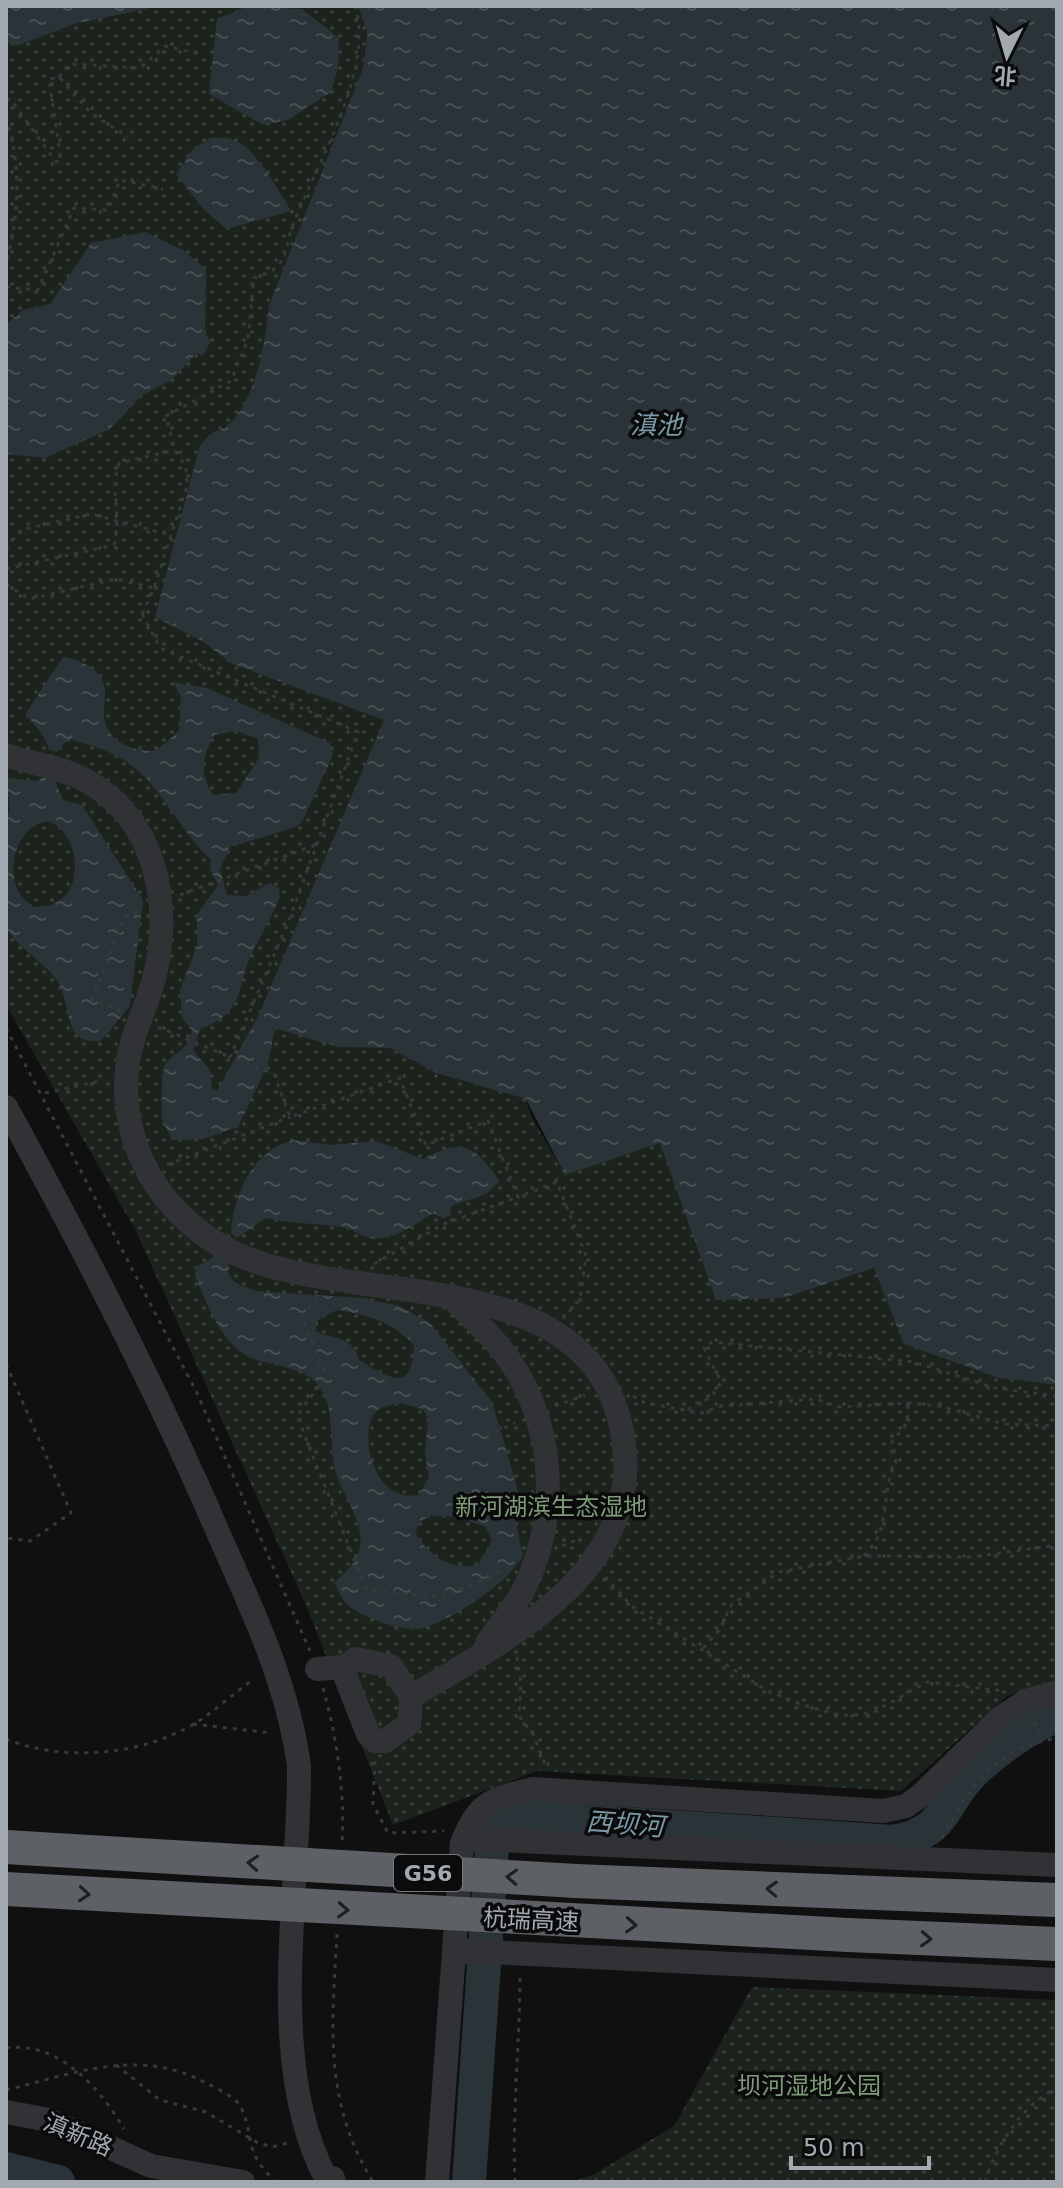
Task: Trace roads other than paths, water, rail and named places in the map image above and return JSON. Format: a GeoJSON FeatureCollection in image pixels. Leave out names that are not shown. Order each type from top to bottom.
{"type":"FeatureCollection","features":[{"type":"Feature","properties":{"kind":"highway","name":"杭瑞高速"},"geometry":{"type":"LineString","coordinates":[[6,1847],[437,1873],[1057,1900]]}},
{"type":"Feature","properties":{"kind":"highway","name":"杭瑞高速"},"geometry":{"type":"LineString","coordinates":[[6,1889],[1057,1944]]}},
{"type":"Feature","properties":{"kind":"street"},"geometry":{"type":"LineString","coordinates":[[6,755],[57,768],[111,796],[145,841],[155,867],[162,902],[156,970],[130,1051],[127,1075],[129,1114],[136,1146],[148,1172],[188,1222],[215,1242],[250,1260],[332,1279],[450,1296],[514,1312],[554,1329],[606,1386],[618,1414],[626,1469],[617,1523],[605,1548],[545,1610],[411,1697]]}},
{"type":"Feature","properties":{"kind":"street"},"geometry":{"type":"LineString","coordinates":[[6,1107],[184,1453],[276,1668],[294,1729],[299,1766],[300,1822],[290,1998],[298,2099],[309,2138],[329,2181]]}},
{"type":"Feature","properties":{"kind":"street"},"geometry":{"type":"LineString","coordinates":[[450,1296],[498,1345],[538,1413],[549,1485],[537,1556],[521,1594],[479,1655]]}},
{"type":"Feature","properties":{"kind":"street"},"geometry":{"type":"LineString","coordinates":[[317,1669],[345,1667],[355,1659],[391,1666],[411,1697],[409,1724],[385,1741],[375,1741],[368,1734],[346,1678],[345,1667]]}},
{"type":"Feature","properties":{"kind":"street"},"geometry":{"type":"LineString","coordinates":[[437,2182],[474,1814],[499,1797],[547,1790],[883,1811],[906,1806],[981,1734],[1026,1701],[1057,1692]]}},
{"type":"Feature","properties":{"kind":"street"},"geometry":{"type":"LineString","coordinates":[[469,1841],[1057,1865]]}},
{"type":"Feature","properties":{"kind":"street"},"geometry":{"type":"LineString","coordinates":[[462,1953],[1057,1980]]}},
{"type":"Feature","properties":{"kind":"street","name":"滇新路"},"geometry":{"type":"LineString","coordinates":[[6,2112],[49,2120],[138,2161],[243,2182]]}},
{"type":"Feature","properties":{"kind":"water"},"geometry":{"type":"Polygon","coordinates":[[[6,6],[159,6],[74,24],[16,46],[6,42],[6,6]]]}},
{"type":"Feature","properties":{"kind":"water"},"geometry":{"type":"Polygon","coordinates":[[[248,6],[302,9],[339,38],[338,68],[331,92],[288,120],[263,125],[209,94],[217,19],[248,6]]]}},
{"type":"Feature","properties":{"kind":"water","name":"滇池"},"geometry":{"type":"Polygon","coordinates":[[[358,6],[1057,6],[1057,1385],[999,1378],[904,1344],[874,1268],[784,1298],[716,1300],[660,1143],[565,1175],[526,1099],[436,1073],[390,1048],[338,1047],[275,1028],[268,1064],[238,1127],[203,1139],[172,1140],[162,1116],[163,1073],[165,1065],[183,1048],[192,1031],[182,1017],[180,990],[197,946],[197,914],[218,885],[210,869],[211,860],[138,771],[121,758],[68,739],[57,752],[49,750],[43,735],[26,713],[63,657],[84,663],[100,676],[105,690],[104,714],[108,729],[118,741],[134,748],[157,750],[179,731],[181,696],[173,682],[207,688],[330,743],[333,755],[302,822],[296,827],[230,847],[220,869],[227,895],[246,896],[270,883],[279,888],[280,897],[248,963],[233,1005],[216,1022],[200,1029],[193,1050],[210,1070],[212,1088],[217,1091],[258,1016],[384,720],[232,664],[202,641],[155,617],[199,448],[208,436],[231,422],[254,382],[269,305],[363,68],[367,32],[358,6]],[[236,731],[214,735],[207,750],[204,773],[214,795],[236,793],[259,758],[258,739],[236,731]]]}},
{"type":"Feature","properties":{"kind":"water"},"geometry":{"type":"Polygon","coordinates":[[[211,138],[231,139],[248,150],[291,211],[227,229],[204,210],[176,174],[194,148],[211,138]]]}},
{"type":"Feature","properties":{"kind":"water"},"geometry":{"type":"Polygon","coordinates":[[[145,232],[183,250],[206,270],[205,334],[211,341],[203,356],[197,353],[170,381],[142,395],[110,429],[45,458],[6,454],[6,325],[23,310],[50,304],[91,243],[145,232]]]}},
{"type":"Feature","properties":{"kind":"water"},"geometry":{"type":"Polygon","coordinates":[[[47,772],[52,774],[63,800],[82,805],[143,900],[130,1006],[101,1041],[88,1041],[73,1029],[54,976],[16,941],[6,927],[6,817],[10,810],[6,778],[38,781],[47,772]],[[47,821],[34,826],[18,847],[14,861],[17,888],[24,899],[35,907],[53,904],[65,895],[72,883],[74,853],[59,828],[47,821]]]}},
{"type":"Feature","properties":{"kind":"water"},"geometry":{"type":"Polygon","coordinates":[[[294,1140],[330,1145],[376,1141],[423,1159],[460,1147],[476,1153],[500,1181],[486,1194],[451,1206],[450,1215],[444,1219],[433,1213],[403,1231],[378,1239],[346,1228],[265,1218],[237,1238],[231,1233],[233,1218],[248,1176],[267,1153],[294,1140]]]}},
{"type":"Feature","properties":{"kind":"water"},"geometry":{"type":"Polygon","coordinates":[[[220,1253],[227,1256],[229,1274],[234,1282],[255,1291],[363,1298],[399,1306],[430,1323],[492,1402],[517,1487],[516,1524],[523,1556],[516,1567],[463,1609],[423,1628],[383,1623],[347,1604],[334,1583],[356,1558],[360,1533],[333,1462],[326,1398],[306,1375],[247,1356],[227,1339],[212,1315],[195,1276],[196,1267],[220,1253]],[[337,1310],[318,1320],[315,1331],[347,1342],[359,1360],[389,1376],[397,1378],[409,1371],[414,1345],[379,1320],[337,1310]],[[402,1403],[380,1408],[371,1420],[368,1433],[373,1464],[380,1479],[391,1489],[404,1495],[420,1494],[429,1476],[425,1454],[428,1420],[424,1410],[402,1403]],[[430,1516],[421,1521],[415,1531],[420,1540],[441,1560],[459,1566],[478,1564],[492,1541],[485,1526],[453,1517],[430,1516]]]}},
{"type":"Feature","properties":{"kind":"waterway","name":"西坝河"},"geometry":{"type":"LineString","coordinates":[[469,2182],[492,1848],[501,1828],[523,1817],[893,1842],[911,1837],[934,1824],[963,1783],[983,1763],[1024,1733],[1057,1715]]}},
{"type":"Feature","properties":{"kind":"waterway","name":"西坝河"},"geometry":{"type":"LineString","coordinates":[[6,2169],[58,2182]]}},
{"type":"Feature","properties":{"kind":"park label","name":"新河湖滨生态湿地"},"geometry":{"type":"Point","coordinates":[551,1507]}},
{"type":"Feature","properties":{"kind":"park label","name":"坝河湿地公园"},"geometry":{"type":"Point","coordinates":[809,2086]}}]}
